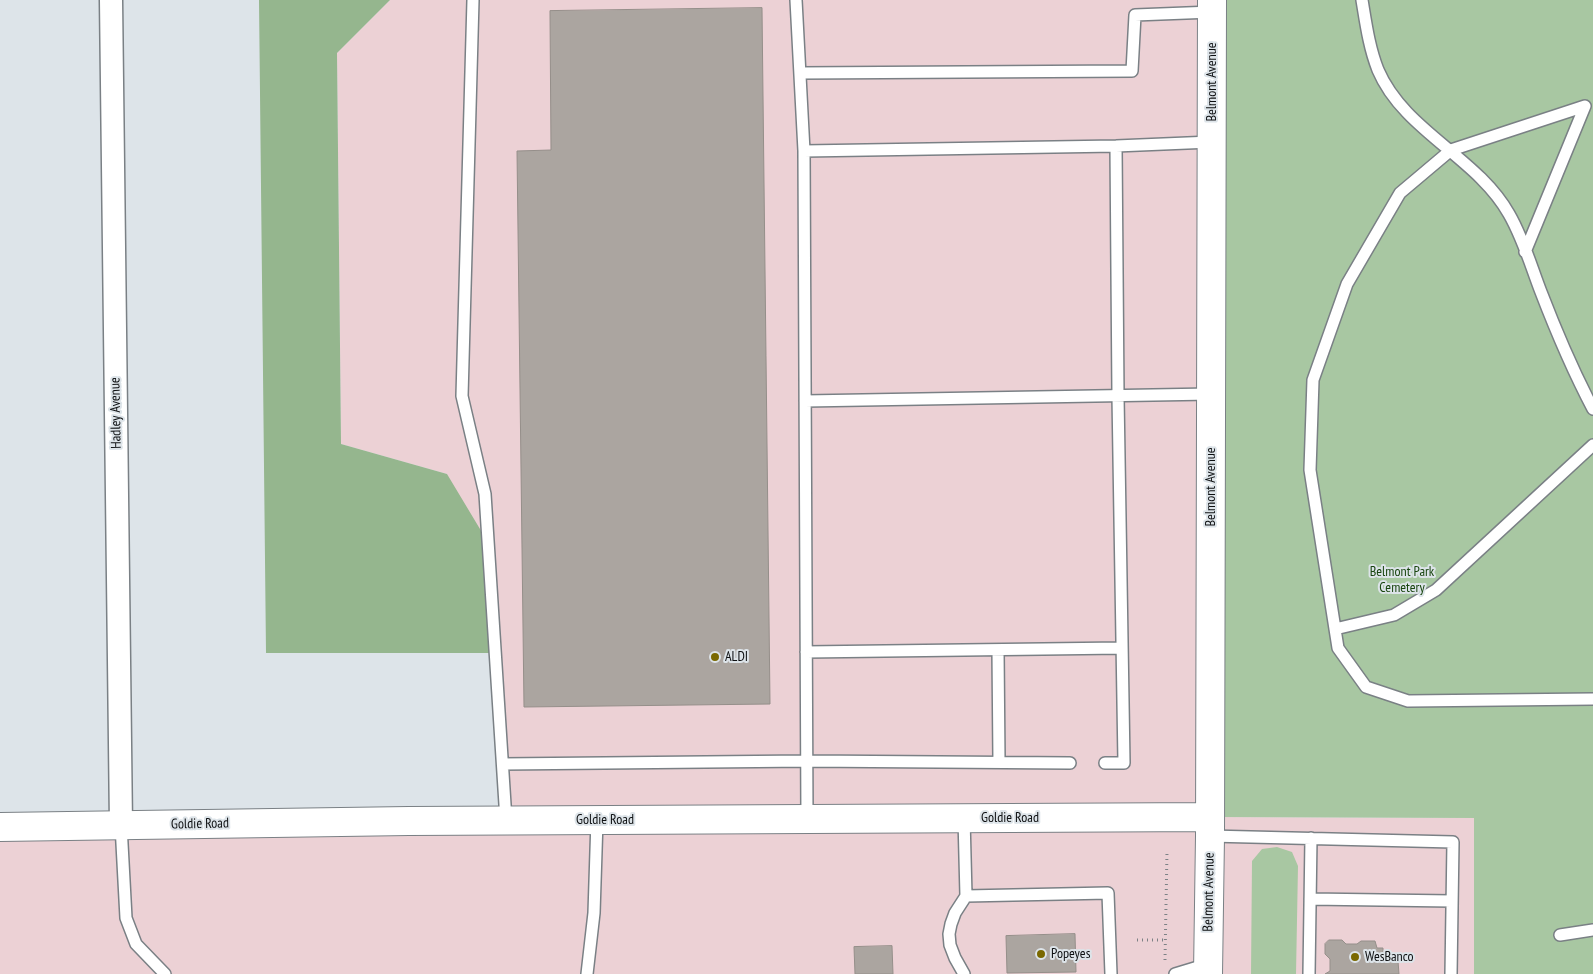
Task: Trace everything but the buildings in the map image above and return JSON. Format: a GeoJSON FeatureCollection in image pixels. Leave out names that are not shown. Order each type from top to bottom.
{"type":"FeatureCollection","features":[{"type":"Feature","properties":{"kind":"street","name":"Hadley Avenue"},"geometry":{"type":"LineString","coordinates":[[110,0],[121,825]]}},
{"type":"Feature","properties":{"kind":"street","name":"Belmont Avenue"},"geometry":{"type":"LineString","coordinates":[[1208,969],[1212,6]]}},
{"type":"Feature","properties":{"kind":"street","name":"Goldie Road"},"geometry":{"type":"LineString","coordinates":[[0,827],[506,820],[964,818],[1210,826]]}},
{"type":"Feature","properties":{"kind":"lane"},"geometry":{"type":"LineString","coordinates":[[473,0],[462,396],[485,494],[506,820]]}},
{"type":"Feature","properties":{"kind":"lane"},"geometry":{"type":"LineString","coordinates":[[796,0],[804,150],[807,819]]}},
{"type":"Feature","properties":{"kind":"lane"},"geometry":{"type":"LineString","coordinates":[[1362,0],[1371,48],[1379,72],[1404,109],[1427,131],[1467,163],[1494,191],[1510,215],[1550,316],[1593,409]]}},
{"type":"Feature","properties":{"kind":"lane"},"geometry":{"type":"LineString","coordinates":[[800,73],[1132,71],[1135,15],[1212,6]]}},
{"type":"Feature","properties":{"kind":"lane"},"geometry":{"type":"LineString","coordinates":[[1589,103],[1450,150],[1400,193],[1347,284],[1313,380],[1310,470],[1338,648],[1366,687],[1408,701],[1593,699]]}},
{"type":"Feature","properties":{"kind":"lane"},"geometry":{"type":"LineString","coordinates":[[1525,252],[1589,103]]}},
{"type":"Feature","properties":{"kind":"lane"},"geometry":{"type":"LineString","coordinates":[[804,150],[1116,146],[1211,142]]}},
{"type":"Feature","properties":{"kind":"lane"},"geometry":{"type":"LineString","coordinates":[[1105,763],[1124,763],[1116,146]]}},
{"type":"Feature","properties":{"kind":"lane"},"geometry":{"type":"LineString","coordinates":[[805,401],[1211,394]]}},
{"type":"Feature","properties":{"kind":"lane"},"geometry":{"type":"LineString","coordinates":[[1335,629],[1394,615],[1436,590],[1593,445]]}},
{"type":"Feature","properties":{"kind":"lane"},"geometry":{"type":"LineString","coordinates":[[806,652],[1122,648]]}},
{"type":"Feature","properties":{"kind":"lane"},"geometry":{"type":"LineString","coordinates":[[998,650],[999,762]]}},
{"type":"Feature","properties":{"kind":"lane"},"geometry":{"type":"LineString","coordinates":[[503,764],[807,761],[1070,763]]}},
{"type":"Feature","properties":{"kind":"lane"},"geometry":{"type":"LineString","coordinates":[[964,818],[966,896],[955,913],[949,934],[950,945],[964,974]]}},
{"type":"Feature","properties":{"kind":"lane"},"geometry":{"type":"LineString","coordinates":[[588,974],[594,913],[597,820]]}},
{"type":"Feature","properties":{"kind":"lane"},"geometry":{"type":"LineString","coordinates":[[121,825],[126,918],[136,944],[165,974]]}},
{"type":"Feature","properties":{"kind":"lane"},"geometry":{"type":"LineString","coordinates":[[1210,826],[1311,838],[1453,842],[1451,974]]}},
{"type":"Feature","properties":{"kind":"lane"},"geometry":{"type":"LineString","coordinates":[[1309,974],[1311,838]]}},
{"type":"Feature","properties":{"kind":"lane"},"geometry":{"type":"LineString","coordinates":[[966,896],[1108,893],[1111,974]]}},
{"type":"Feature","properties":{"kind":"lane"},"geometry":{"type":"LineString","coordinates":[[1310,899],[1452,901]]}},
{"type":"Feature","properties":{"kind":"lane"},"geometry":{"type":"LineString","coordinates":[[1560,935],[1593,930]]}},
{"type":"Feature","properties":{"kind":"lane"},"geometry":{"type":"LineString","coordinates":[[1175,974],[1208,969]]}},
{"type":"Feature","properties":{"kind":"path"},"geometry":{"type":"LineString","coordinates":[[1164,966],[1167,851]]}},
{"type":"Feature","properties":{"kind":"path"},"geometry":{"type":"LineString","coordinates":[[1137,940],[1165,940]]}},
{"type":"Feature","properties":{"kind":"shaded area"},"geometry":{"type":"Polygon","coordinates":[[[390,0],[1212,0],[1211,817],[1474,818],[1474,974],[0,974],[0,827],[506,820],[497,653],[447,474],[341,444],[337,53],[390,0]]]}},
{"type":"Feature","properties":{"kind":"green space"},"geometry":{"type":"Polygon","coordinates":[[[259,0],[390,0],[337,53],[341,444],[447,474],[489,544],[497,653],[266,653],[259,0]]]}},
{"type":"Feature","properties":{"kind":"green space","name":"Belmont Park Cemetery"},"geometry":{"type":"Polygon","coordinates":[[[1212,0],[1593,0],[1593,974],[1474,974],[1474,818],[1210,817],[1212,0]]]}},
{"type":"Feature","properties":{"kind":"green space"},"geometry":{"type":"Polygon","coordinates":[[[1277,847],[1292,852],[1298,866],[1296,974],[1251,974],[1252,861],[1262,849],[1277,847]]]}},
{"type":"Feature","properties":{"kind":"place","name":"ALDI"},"geometry":{"type":"Point","coordinates":[715,657]}},
{"type":"Feature","properties":{"kind":"place","name":"Popeyes"},"geometry":{"type":"Point","coordinates":[1041,954]}},
{"type":"Feature","properties":{"kind":"place","name":"WesBanco"},"geometry":{"type":"Point","coordinates":[1355,957]}}]}
